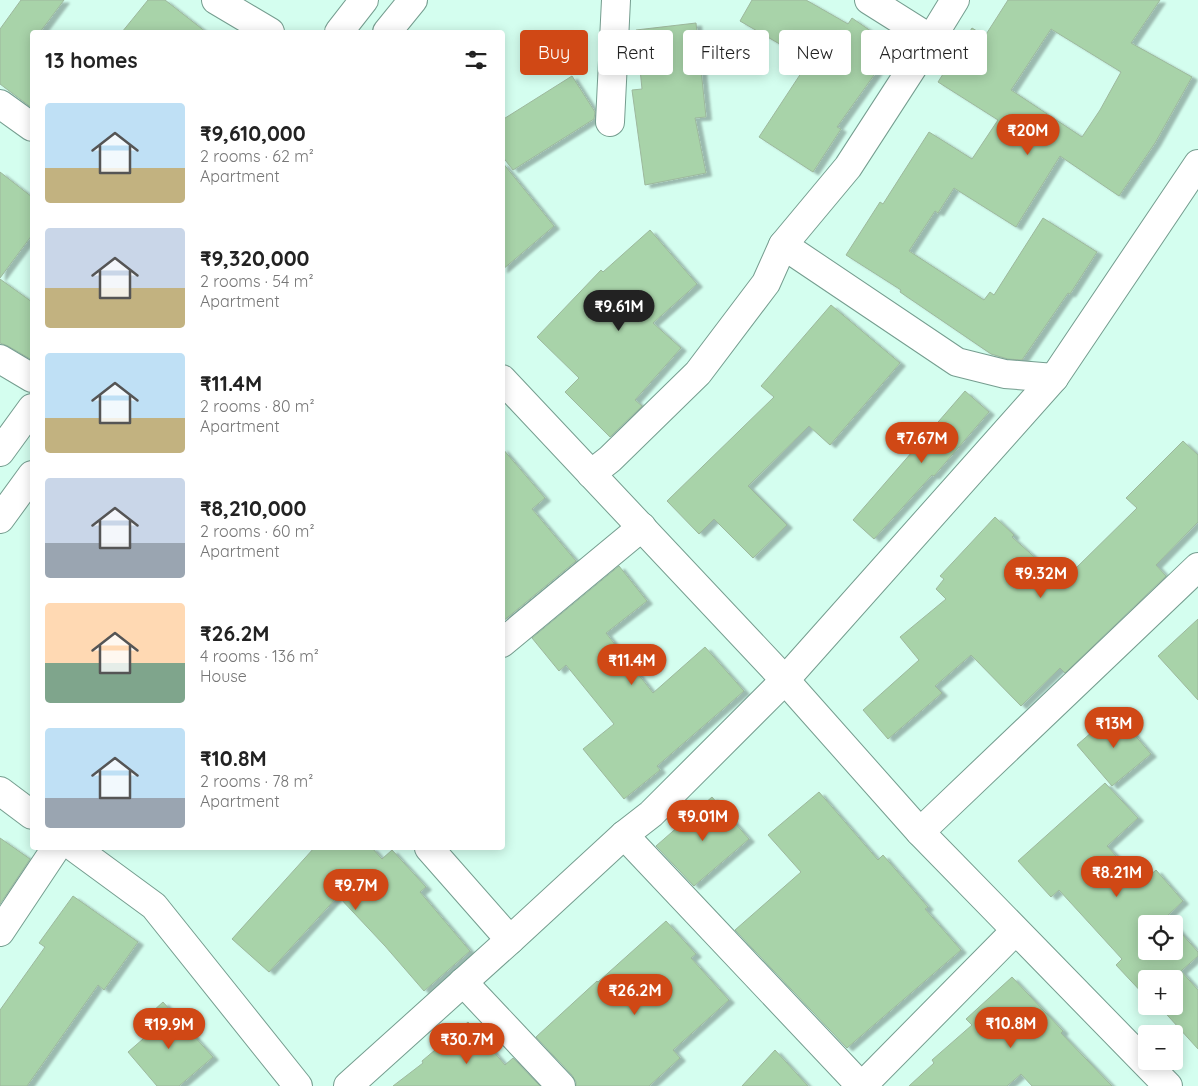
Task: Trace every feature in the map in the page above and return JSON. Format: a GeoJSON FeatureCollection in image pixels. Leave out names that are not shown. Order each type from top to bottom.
{"type":"FeatureCollection","features":[{"type":"Feature","properties":{"kind":"street"},"geometry":{"type":"LineString","coordinates":[[216,0],[267,30]]}},
{"type":"Feature","properties":{"kind":"street"},"geometry":{"type":"LineString","coordinates":[[341,30],[364,0]]}},
{"type":"Feature","properties":{"kind":"street"},"geometry":{"type":"LineString","coordinates":[[389,30],[414,0]]}},
{"type":"Feature","properties":{"kind":"street"},"geometry":{"type":"LineString","coordinates":[[610,122],[616,0]]}},
{"type":"Feature","properties":{"kind":"street"},"geometry":{"type":"LineString","coordinates":[[869,0],[918,30]]}},
{"type":"Feature","properties":{"kind":"street"},"geometry":{"type":"LineString","coordinates":[[936,30],[954,0]]}},
{"type":"Feature","properties":{"kind":"street"},"geometry":{"type":"LineString","coordinates":[[591,474],[610,459],[698,373],[766,283],[783,245],[848,168],[907,75]]}},
{"type":"Feature","properties":{"kind":"street"},"geometry":{"type":"LineString","coordinates":[[0,104],[30,126]]}},
{"type":"Feature","properties":{"kind":"street"},"geometry":{"type":"LineString","coordinates":[[348,1086],[624,835],[650,814],[785,680],[1054,378],[1198,164]]}},
{"type":"Feature","properties":{"kind":"street"},"geometry":{"type":"LineString","coordinates":[[783,245],[956,362],[1005,374],[1054,378]]}},
{"type":"Feature","properties":{"kind":"street"},"geometry":{"type":"LineString","coordinates":[[0,359],[30,377]]}},
{"type":"Feature","properties":{"kind":"street"},"geometry":{"type":"LineString","coordinates":[[505,382],[785,680],[920,832],[1168,1086]]}},
{"type":"Feature","properties":{"kind":"street"},"geometry":{"type":"LineString","coordinates":[[0,452],[30,411]]}},
{"type":"Feature","properties":{"kind":"street"},"geometry":{"type":"LineString","coordinates":[[0,519],[30,478]]}},
{"type":"Feature","properties":{"kind":"street"},"geometry":{"type":"LineString","coordinates":[[505,641],[642,527]]}},
{"type":"Feature","properties":{"kind":"street"},"geometry":{"type":"LineString","coordinates":[[920,832],[1198,567]]}},
{"type":"Feature","properties":{"kind":"street"},"geometry":{"type":"LineString","coordinates":[[0,790],[30,813]]}},
{"type":"Feature","properties":{"kind":"street"},"geometry":{"type":"LineString","coordinates":[[624,835],[862,1086],[1015,931]]}},
{"type":"Feature","properties":{"kind":"street"},"geometry":{"type":"LineString","coordinates":[[0,932],[55,850]]}},
{"type":"Feature","properties":{"kind":"street"},"geometry":{"type":"LineString","coordinates":[[78,850],[154,906],[298,1086]]}},
{"type":"Feature","properties":{"kind":"street"},"geometry":{"type":"LineString","coordinates":[[431,850],[510,940]]}},
{"type":"Feature","properties":{"kind":"street"},"geometry":{"type":"LineString","coordinates":[[464,982],[562,1086]]}},
{"type":"Feature","properties":{"kind":"building"},"geometry":{"type":"Polygon","coordinates":[[[21,0],[64,0],[42,30],[30,30],[30,106],[0,84],[0,29],[21,0]]]}},
{"type":"Feature","properties":{"kind":"building"},"geometry":{"type":"Polygon","coordinates":[[[148,0],[165,0],[203,30],[124,30],[148,0]]]}},
{"type":"Feature","properties":{"kind":"building"},"geometry":{"type":"Polygon","coordinates":[[[752,0],[806,0],[848,24],[852,18],[869,30],[861,30],[861,75],[874,75],[837,127],[841,129],[813,172],[759,137],[800,75],[851,75],[851,30],[779,30],[779,44],[769,38],[769,30],[756,30],[740,21],[752,0]]]}},
{"type":"Feature","properties":{"kind":"building"},"geometry":{"type":"Polygon","coordinates":[[[1008,0],[1160,0],[1131,43],[1192,77],[1155,143],[1119,196],[1060,156],[1016,227],[954,188],[938,213],[935,211],[909,251],[984,300],[990,292],[994,295],[1043,218],[1097,252],[1070,294],[1068,293],[1022,360],[1008,359],[991,354],[900,292],[901,290],[846,255],[880,202],[883,204],[929,132],[972,159],[998,120],[938,82],[942,75],[987,75],[987,33],[1008,0]],[[1051,29],[1011,90],[1082,137],[1100,110],[1121,72],[1051,29]]]}},
{"type":"Feature","properties":{"kind":"building"},"geometry":{"type":"Polygon","coordinates":[[[696,23],[697,30],[683,30],[683,75],[702,75],[706,117],[695,118],[706,173],[645,185],[632,90],[642,89],[641,75],[673,75],[673,30],[636,30],[696,23]]]}},
{"type":"Feature","properties":{"kind":"building"},"geometry":{"type":"Polygon","coordinates":[[[572,76],[595,112],[594,119],[513,170],[505,160],[505,118],[572,76]]]}},
{"type":"Feature","properties":{"kind":"building"},"geometry":{"type":"Polygon","coordinates":[[[505,166],[554,226],[505,267],[505,166]]]}},
{"type":"Feature","properties":{"kind":"building"},"geometry":{"type":"Polygon","coordinates":[[[0,172],[30,195],[30,238],[0,278],[0,172]]]}},
{"type":"Feature","properties":{"kind":"building"},"geometry":{"type":"Polygon","coordinates":[[[650,230],[697,284],[653,323],[681,348],[635,400],[642,406],[610,437],[565,392],[579,378],[537,337],[601,270],[603,272],[650,230]]]}},
{"type":"Feature","properties":{"kind":"building"},"geometry":{"type":"Polygon","coordinates":[[[0,279],[30,301],[30,359],[0,343],[0,279]]]}},
{"type":"Feature","properties":{"kind":"building"},"geometry":{"type":"Polygon","coordinates":[[[831,305],[900,363],[830,445],[809,426],[748,486],[787,525],[753,558],[714,519],[699,534],[667,501],[774,397],[761,386],[831,305]]]}},
{"type":"Feature","properties":{"kind":"building"},"geometry":{"type":"Polygon","coordinates":[[[965,391],[989,412],[934,476],[932,475],[874,539],[853,520],[965,391]]]}},
{"type":"Feature","properties":{"kind":"building"},"geometry":{"type":"Polygon","coordinates":[[[1183,441],[1198,455],[1198,522],[1156,565],[1166,576],[1065,673],[1060,668],[1021,706],[971,655],[935,686],[942,693],[888,739],[863,710],[919,660],[900,637],[946,599],[936,589],[944,579],[940,576],[995,517],[1014,535],[1012,537],[1057,577],[1069,565],[1074,570],[1137,508],[1126,498],[1183,441]]]}},
{"type":"Feature","properties":{"kind":"building"},"geometry":{"type":"Polygon","coordinates":[[[505,451],[545,498],[532,509],[576,561],[505,620],[505,451]]]}},
{"type":"Feature","properties":{"kind":"building"},"geometry":{"type":"Polygon","coordinates":[[[619,566],[647,601],[606,633],[653,693],[705,647],[744,691],[657,766],[660,770],[624,799],[583,749],[614,724],[566,665],[559,671],[532,638],[619,566]]]}},
{"type":"Feature","properties":{"kind":"building"},"geometry":{"type":"Polygon","coordinates":[[[1198,619],[1198,700],[1158,656],[1198,619]]]}},
{"type":"Feature","properties":{"kind":"building"},"geometry":{"type":"Polygon","coordinates":[[[1115,712],[1151,754],[1112,786],[1077,745],[1115,712]]]}},
{"type":"Feature","properties":{"kind":"building"},"geometry":{"type":"Polygon","coordinates":[[[1105,783],[1138,818],[1107,846],[1141,883],[1156,870],[1183,901],[1168,915],[1138,915],[1138,960],[1183,960],[1183,935],[1198,952],[1198,956],[1182,970],[1138,970],[1138,988],[1116,965],[1122,959],[1059,890],[1051,897],[1018,861],[1105,783]]]}},
{"type":"Feature","properties":{"kind":"building"},"geometry":{"type":"Polygon","coordinates":[[[819,792],[878,860],[883,855],[928,907],[925,909],[961,950],[847,1048],[735,930],[801,872],[768,835],[819,792]]]}},
{"type":"Feature","properties":{"kind":"building"},"geometry":{"type":"Polygon","coordinates":[[[712,797],[749,839],[694,886],[656,846],[712,797]]]}},
{"type":"Feature","properties":{"kind":"building"},"geometry":{"type":"Polygon","coordinates":[[[0,838],[30,859],[0,904],[0,838]]]}},
{"type":"Feature","properties":{"kind":"building"},"geometry":{"type":"Polygon","coordinates":[[[312,850],[374,850],[382,859],[392,850],[426,887],[420,892],[470,951],[424,991],[338,896],[269,972],[232,939],[312,850]]]}},
{"type":"Feature","properties":{"kind":"building"},"geometry":{"type":"Polygon","coordinates":[[[73,896],[138,942],[104,990],[98,985],[27,1086],[0,1086],[0,1010],[45,947],[39,943],[73,896]]]}},
{"type":"Feature","properties":{"kind":"building"},"geometry":{"type":"Polygon","coordinates":[[[666,921],[696,954],[691,958],[729,1000],[673,1050],[680,1058],[649,1086],[576,1086],[572,1075],[536,1037],[666,921]]]}},
{"type":"Feature","properties":{"kind":"building"},"geometry":{"type":"Polygon","coordinates":[[[1183,973],[1198,990],[1198,1049],[1183,1032],[1183,1025],[1176,1025],[1167,1015],[1183,1015],[1183,973]]]}},
{"type":"Feature","properties":{"kind":"building"},"geometry":{"type":"Polygon","coordinates":[[[1012,977],[1063,1031],[1061,1033],[1112,1086],[1032,1086],[1021,1074],[1007,1086],[909,1086],[934,1063],[932,1060],[972,1025],[966,1019],[1012,977]]]}},
{"type":"Feature","properties":{"kind":"building"},"geometry":{"type":"Polygon","coordinates":[[[163,1002],[213,1057],[179,1086],[157,1086],[128,1052],[151,1032],[141,1022],[163,1002]]]}},
{"type":"Feature","properties":{"kind":"building"},"geometry":{"type":"Polygon","coordinates":[[[468,1022],[505,1065],[513,1058],[540,1086],[393,1086],[423,1063],[422,1061],[468,1022]]]}},
{"type":"Feature","properties":{"kind":"building"},"geometry":{"type":"Polygon","coordinates":[[[775,1050],[808,1086],[742,1086],[775,1050]]]}}]}
